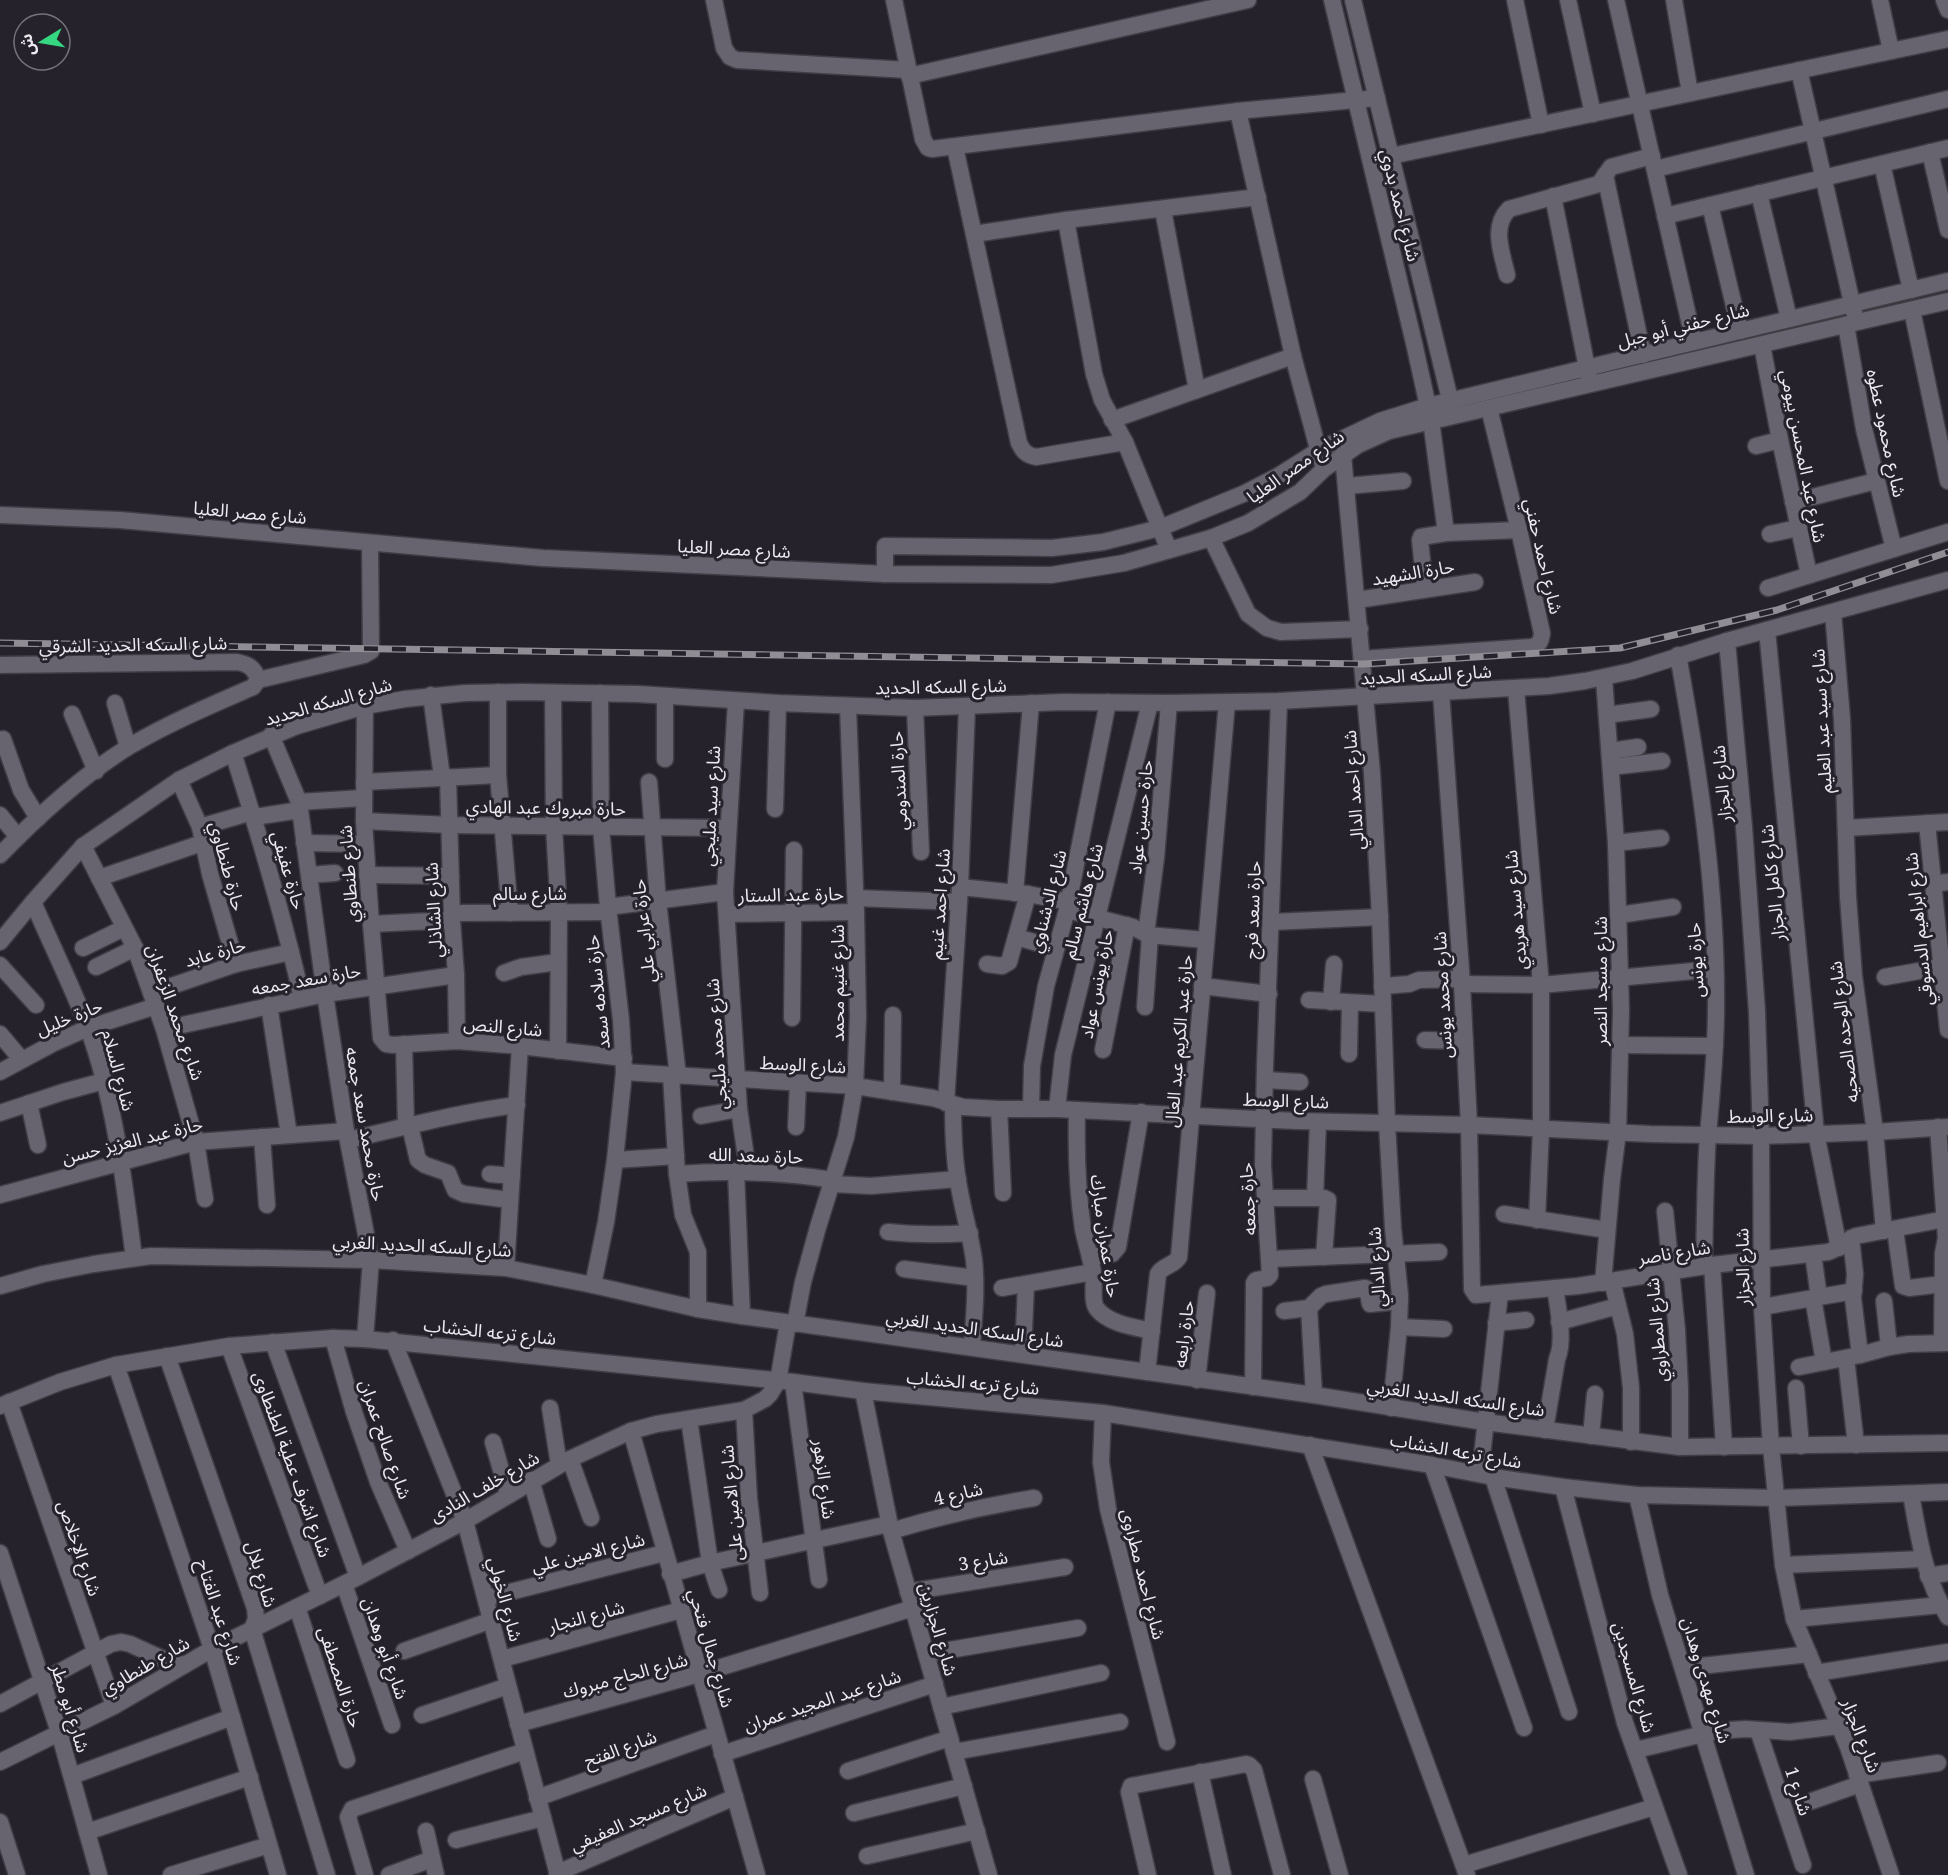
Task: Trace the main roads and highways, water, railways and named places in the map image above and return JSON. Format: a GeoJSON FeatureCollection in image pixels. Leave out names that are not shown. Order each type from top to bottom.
{"type":"FeatureCollection","features":[{"type":"Feature","properties":{"kind":"railway"},"geometry":{"type":"LineString","coordinates":[[0,643],[1363,664],[1620,648],[1777,610],[1948,552]]}}]}
